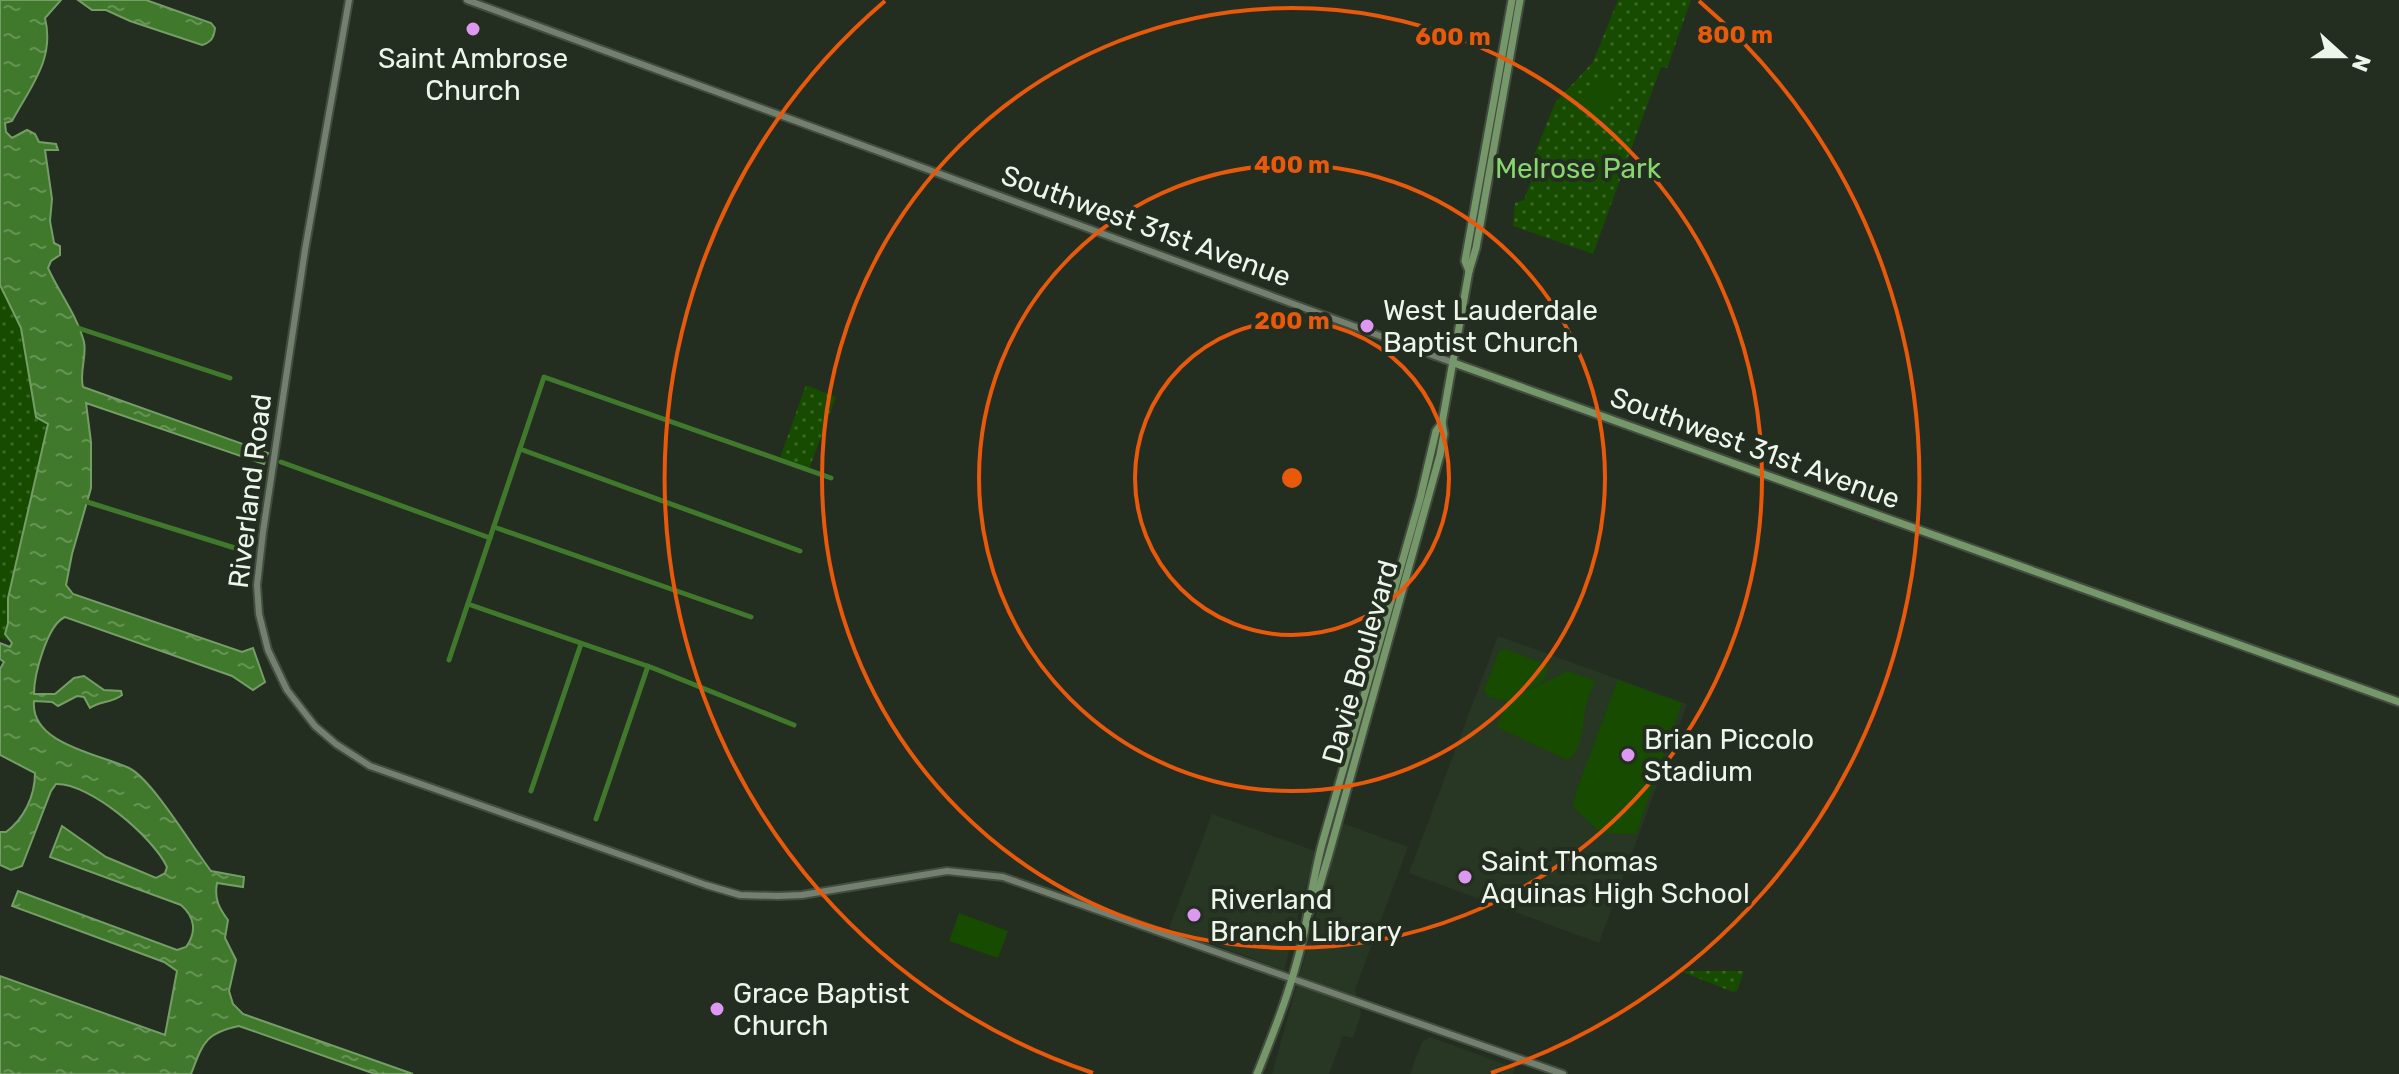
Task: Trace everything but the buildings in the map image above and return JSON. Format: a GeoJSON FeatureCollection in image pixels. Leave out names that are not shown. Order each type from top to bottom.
{"type":"FeatureCollection","features":[{"type":"Feature","properties":{"kind":"main road","name":"Davie Boulevard"},"geometry":{"type":"LineString","coordinates":[[1469,271],[1465,261],[1516,0]]}},
{"type":"Feature","properties":{"kind":"main road","name":"Davie Boulevard"},"geometry":{"type":"LineString","coordinates":[[1257,1074],[1267,1054],[1318,891],[1428,502],[1444,434],[1442,423],[1469,271],[1476,248],[1514,29],[1516,0]]}},
{"type":"Feature","properties":{"kind":"main road","name":"Southwest 31st Avenue"},"geometry":{"type":"LineString","coordinates":[[1454,363],[2399,702]]}},
{"type":"Feature","properties":{"kind":"main road","name":"Davie Boulevard"},"geometry":{"type":"LineString","coordinates":[[1309,912],[1310,889],[1429,466],[1436,431],[1442,423]]}},
{"type":"Feature","properties":{"kind":"main road"},"geometry":{"type":"LineString","coordinates":[[1428,502],[1425,496],[1429,466]]}},
{"type":"Feature","properties":{"kind":"main road"},"geometry":{"type":"LineString","coordinates":[[1382,633],[1385,640],[1383,661]]}},
{"type":"Feature","properties":{"kind":"main road"},"geometry":{"type":"LineString","coordinates":[[1329,820],[1326,841],[1330,848]]}},
{"type":"Feature","properties":{"kind":"main road","name":"Davie Boulevard"},"geometry":{"type":"LineString","coordinates":[[1265,1074],[1267,1054]]}},
{"type":"Feature","properties":{"kind":"street","name":"Riverland Road"},"geometry":{"type":"LineString","coordinates":[[349,0],[305,250],[259,559],[259,614],[268,650],[287,690],[315,726],[370,766],[417,785],[740,895],[802,895],[947,871],[1003,877],[1563,1074]]}},
{"type":"Feature","properties":{"kind":"street","name":"Southwest 31st Avenue"},"geometry":{"type":"LineString","coordinates":[[467,0],[1454,363]]}},
{"type":"Feature","properties":{"kind":"shaded area","name":"Saint Thomas Aquinas High School"},"geometry":{"type":"Polygon","coordinates":[[[1498,636],[1687,704],[1599,943],[1409,873],[1498,636]]]}},
{"type":"Feature","properties":{"kind":"shaded area"},"geometry":{"type":"Polygon","coordinates":[[[1212,814],[1315,851],[1284,970],[1169,928],[1212,814]]]}},
{"type":"Feature","properties":{"kind":"shaded area"},"geometry":{"type":"Polygon","coordinates":[[[1342,823],[1408,847],[1355,990],[1361,1014],[1353,1038],[1343,1036],[1329,1074],[1272,1074],[1342,823]]]}},
{"type":"Feature","properties":{"kind":"shaded area"},"geometry":{"type":"Polygon","coordinates":[[[1430,1037],[1515,1068],[1513,1074],[1410,1074],[1422,1042],[1430,1037]]]}},
{"type":"Feature","properties":{"kind":"green space","name":"Melrose Park"},"geometry":{"type":"Polygon","coordinates":[[[1618,0],[1691,0],[1667,68],[1661,67],[1593,254],[1513,226],[1515,203],[1524,200],[1531,181],[1525,178],[1555,103],[1593,62],[1618,0]]]}},
{"type":"Feature","properties":{"kind":"green space"},"geometry":{"type":"Polygon","coordinates":[[[1598,76],[1616,92],[1596,113],[1578,97],[1598,76]]]}},
{"type":"Feature","properties":{"kind":"green space"},"geometry":{"type":"Polygon","coordinates":[[[0,285],[21,328],[36,417],[48,424],[8,598],[5,634],[9,641],[0,638],[0,285]]]}},
{"type":"Feature","properties":{"kind":"green space"},"geometry":{"type":"Polygon","coordinates":[[[806,385],[836,397],[809,469],[780,458],[806,385]]]}},
{"type":"Feature","properties":{"kind":"green space"},"geometry":{"type":"Polygon","coordinates":[[[1505,649],[1549,666],[1544,680],[1515,697],[1568,671],[1595,681],[1577,750],[1567,760],[1497,727],[1507,701],[1488,697],[1484,690],[1500,650],[1505,649]]]}},
{"type":"Feature","properties":{"kind":"green space","name":"Brian Piccolo Stadium"},"geometry":{"type":"Polygon","coordinates":[[[1618,680],[1682,703],[1636,834],[1601,833],[1573,807],[1618,680]]]}},
{"type":"Feature","properties":{"kind":"green space"},"geometry":{"type":"Polygon","coordinates":[[[959,913],[1008,931],[998,958],[949,941],[959,913]]]}},
{"type":"Feature","properties":{"kind":"green space"},"geometry":{"type":"Polygon","coordinates":[[[1680,971],[1744,971],[1737,991],[1733,992],[1680,971]]]}},
{"type":"Feature","properties":{"kind":"water"},"geometry":{"type":"Polygon","coordinates":[[[0,0],[61,0],[45,18],[47,46],[39,72],[12,121],[5,123],[6,132],[12,138],[27,130],[35,134],[39,142],[56,144],[58,150],[45,150],[52,199],[50,221],[54,243],[60,246],[60,255],[51,261],[48,268],[84,342],[83,387],[268,453],[264,464],[86,403],[91,442],[91,488],[66,585],[73,594],[242,652],[253,648],[265,682],[253,690],[232,676],[65,617],[58,622],[47,640],[36,675],[34,694],[55,694],[74,678],[84,676],[104,690],[121,691],[122,695],[90,708],[84,697],[77,696],[58,706],[52,702],[34,701],[36,716],[43,728],[54,737],[129,768],[160,799],[211,871],[244,877],[243,887],[217,883],[216,894],[228,920],[225,938],[236,960],[229,991],[233,1004],[243,1014],[413,1074],[375,1074],[239,1026],[219,1032],[207,1041],[191,1074],[0,1074],[0,976],[165,1035],[177,971],[164,962],[12,906],[18,891],[177,950],[186,947],[190,941],[193,925],[181,905],[50,857],[62,826],[106,857],[156,878],[165,873],[167,867],[135,827],[102,802],[70,786],[56,784],[51,791],[22,866],[11,870],[0,865],[0,832],[6,832],[23,814],[31,798],[35,773],[0,755],[0,669],[4,662],[0,659],[0,643],[10,647],[12,643],[5,634],[8,598],[48,424],[36,417],[21,328],[0,285],[0,0]]]}},
{"type":"Feature","properties":{"kind":"water"},"geometry":{"type":"Polygon","coordinates":[[[78,0],[146,0],[211,23],[215,28],[214,34],[210,41],[202,45],[106,10],[92,10],[78,0]]]}},
{"type":"Feature","properties":{"kind":"waterway"},"geometry":{"type":"LineString","coordinates":[[75,327],[230,378]]}},
{"type":"Feature","properties":{"kind":"waterway"},"geometry":{"type":"LineString","coordinates":[[449,660],[544,377],[831,478]]}},
{"type":"Feature","properties":{"kind":"waterway"},"geometry":{"type":"LineString","coordinates":[[520,449],[800,551]]}},
{"type":"Feature","properties":{"kind":"waterway"},"geometry":{"type":"LineString","coordinates":[[281,462],[490,538]]}},
{"type":"Feature","properties":{"kind":"waterway"},"geometry":{"type":"LineString","coordinates":[[84,501],[251,553]]}},
{"type":"Feature","properties":{"kind":"waterway"},"geometry":{"type":"LineString","coordinates":[[494,527],[751,617]]}},
{"type":"Feature","properties":{"kind":"waterway"},"geometry":{"type":"LineString","coordinates":[[468,604],[653,668],[794,725]]}},
{"type":"Feature","properties":{"kind":"waterway"},"geometry":{"type":"LineString","coordinates":[[531,791],[581,644]]}},
{"type":"Feature","properties":{"kind":"waterway"},"geometry":{"type":"LineString","coordinates":[[596,819],[648,666]]}},
{"type":"Feature","properties":{"kind":"place","name":"Saint Ambrose Church"},"geometry":{"type":"Point","coordinates":[473,29]}},
{"type":"Feature","properties":{"kind":"place","name":"West Lauderdale Baptist Church"},"geometry":{"type":"Point","coordinates":[1367,326]}},
{"type":"Feature","properties":{"kind":"place","name":"Brian Piccolo Stadium"},"geometry":{"type":"Point","coordinates":[1628,755]}},
{"type":"Feature","properties":{"kind":"place","name":"Saint Thomas Aquinas High School"},"geometry":{"type":"Point","coordinates":[1465,877]}},
{"type":"Feature","properties":{"kind":"place","name":"Riverland Branch Library"},"geometry":{"type":"Point","coordinates":[1194,915]}},
{"type":"Feature","properties":{"kind":"place","name":"Grace Baptist Church"},"geometry":{"type":"Point","coordinates":[717,1009]}}]}
